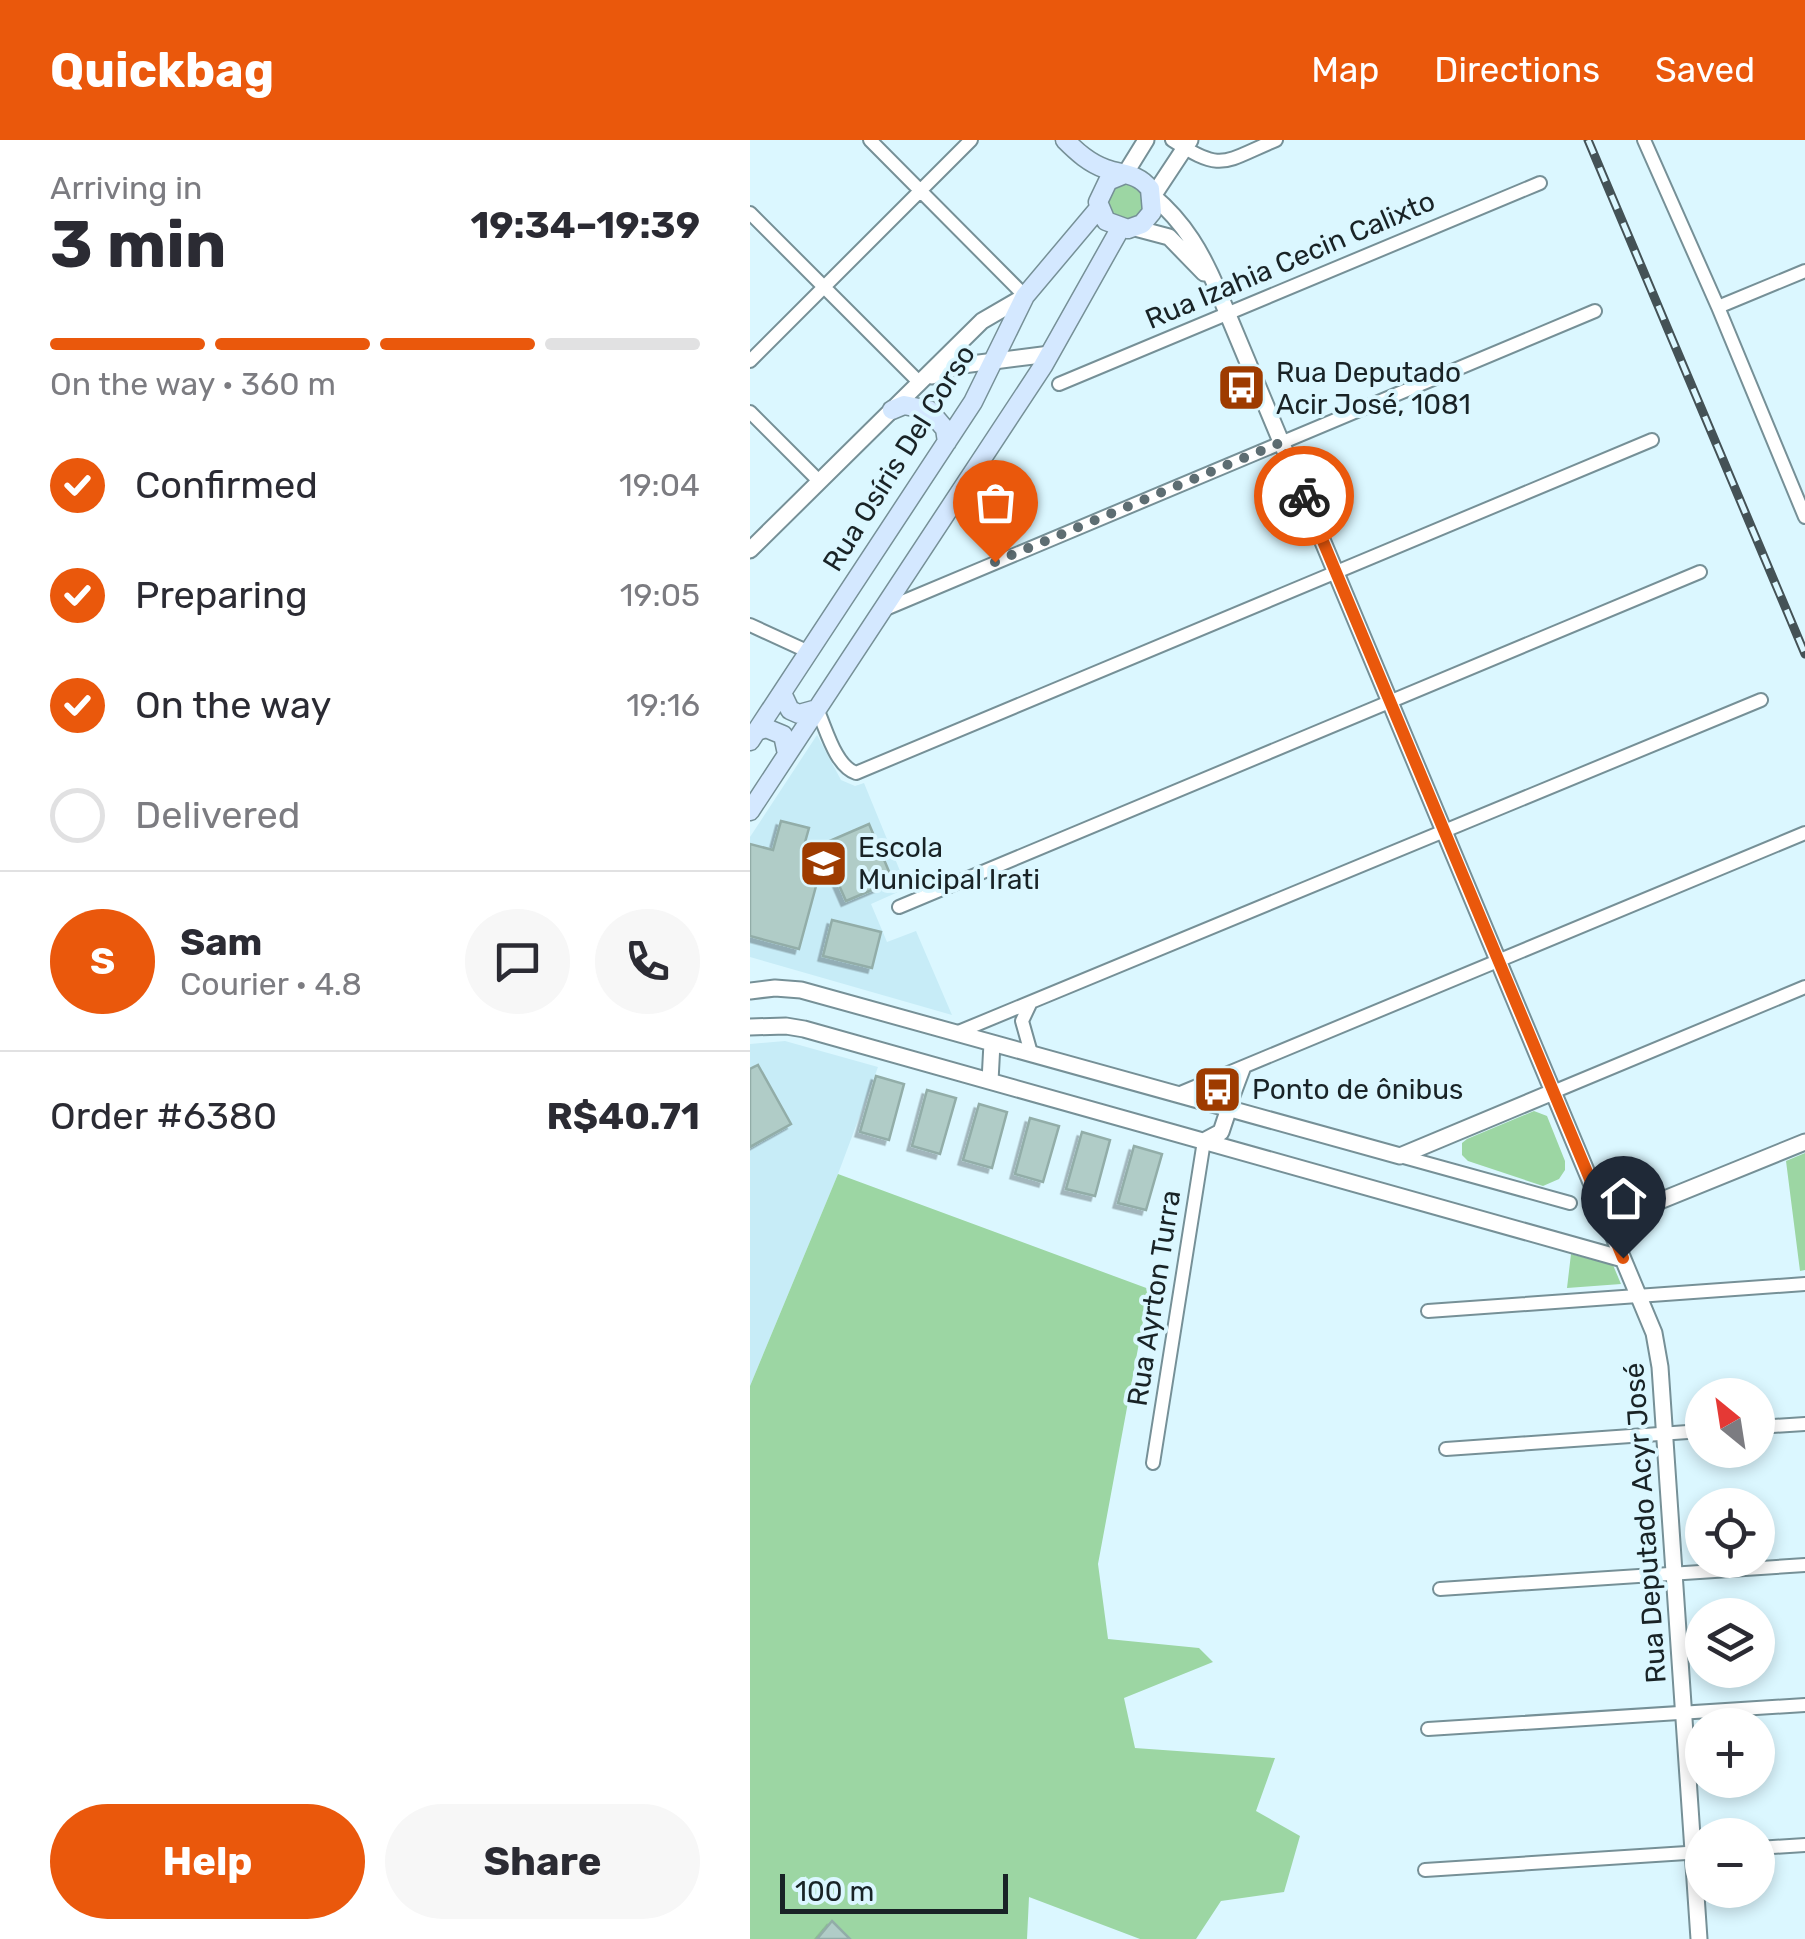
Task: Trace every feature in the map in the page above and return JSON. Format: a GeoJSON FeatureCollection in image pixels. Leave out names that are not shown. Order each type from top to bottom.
{"type":"FeatureCollection","features":[{"type":"Feature","properties":{"kind":"main road"},"geometry":{"type":"LineString","coordinates":[[750,811],[1050,354],[1128,228],[1148,218],[1153,196],[1146,182],[1081,156],[1065,140]]}},
{"type":"Feature","properties":{"kind":"main road"},"geometry":{"type":"LineString","coordinates":[[1081,156],[1106,222],[1128,228]]}},
{"type":"Feature","properties":{"kind":"main road"},"geometry":{"type":"LineString","coordinates":[[1099,202],[1108,181],[1125,174]]}},
{"type":"Feature","properties":{"kind":"main road","name":"Rua Osíris Del Corso"},"geometry":{"type":"LineString","coordinates":[[753,736],[947,442],[994,362],[1025,296],[1099,202]]}},
{"type":"Feature","properties":{"kind":"main road"},"geometry":{"type":"LineString","coordinates":[[892,410],[904,405],[929,410],[945,429],[947,442]]}},
{"type":"Feature","properties":{"kind":"main road"},"geometry":{"type":"LineString","coordinates":[[782,693],[790,710],[799,714],[817,709]]}},
{"type":"Feature","properties":{"kind":"main road"},"geometry":{"type":"LineString","coordinates":[[753,736],[766,728],[783,736],[788,754]]}},
{"type":"Feature","properties":{"kind":"street"},"geometry":{"type":"LineString","coordinates":[[750,550],[982,321],[1025,296],[870,140]]}},
{"type":"Feature","properties":{"kind":"street"},"geometry":{"type":"LineString","coordinates":[[750,361],[971,140]]}},
{"type":"Feature","properties":{"kind":"street"},"geometry":{"type":"LineString","coordinates":[[1125,174],[1146,140]]}},
{"type":"Feature","properties":{"kind":"street"},"geometry":{"type":"LineString","coordinates":[[1153,196],[1182,143],[1201,159],[1222,162],[1276,140]]}},
{"type":"Feature","properties":{"kind":"street"},"geometry":{"type":"LineString","coordinates":[[1644,140],[1805,516]]}},
{"type":"Feature","properties":{"kind":"street","name":"Rua Izahia Cecin Calixto"},"geometry":{"type":"LineString","coordinates":[[1060,384],[1540,183]]}},
{"type":"Feature","properties":{"kind":"street","name":"Rua Deputado Acyr José"},"geometry":{"type":"LineString","coordinates":[[1153,196],[1194,239],[1228,313],[1658,1349],[1695,1818]]}},
{"type":"Feature","properties":{"kind":"street"},"geometry":{"type":"LineString","coordinates":[[750,213],[919,382]]}},
{"type":"Feature","properties":{"kind":"street","name":"Rua Deputado Acyr José"},"geometry":{"type":"LineString","coordinates":[[1128,228],[1158,232],[1178,243],[1218,291]]}},
{"type":"Feature","properties":{"kind":"street"},"geometry":{"type":"LineString","coordinates":[[1718,307],[1805,271]]}},
{"type":"Feature","properties":{"kind":"street"},"geometry":{"type":"LineString","coordinates":[[883,610],[1595,311]]}},
{"type":"Feature","properties":{"kind":"street"},"geometry":{"type":"LineString","coordinates":[[919,382],[963,365],[1050,354]]}},
{"type":"Feature","properties":{"kind":"street"},"geometry":{"type":"LineString","coordinates":[[750,412],[819,481]]}},
{"type":"Feature","properties":{"kind":"street"},"geometry":{"type":"LineString","coordinates":[[817,709],[841,762],[856,773],[1652,440]]}},
{"type":"Feature","properties":{"kind":"street"},"geometry":{"type":"LineString","coordinates":[[899,907],[1700,572]]}},
{"type":"Feature","properties":{"kind":"street"},"geometry":{"type":"LineString","coordinates":[[904,577],[912,587],[924,592]]}},
{"type":"Feature","properties":{"kind":"street"},"geometry":{"type":"LineString","coordinates":[[750,625],[809,652]]}},
{"type":"Feature","properties":{"kind":"street"},"geometry":{"type":"LineString","coordinates":[[956,1033],[1762,700]]}},
{"type":"Feature","properties":{"kind":"street"},"geometry":{"type":"LineString","coordinates":[[1178,1094],[1805,834]]}},
{"type":"Feature","properties":{"kind":"street"},"geometry":{"type":"LineString","coordinates":[[1400,1156],[1805,987]]}},
{"type":"Feature","properties":{"kind":"street"},"geometry":{"type":"LineString","coordinates":[[750,991],[801,990],[1570,1203]]}},
{"type":"Feature","properties":{"kind":"street"},"geometry":{"type":"LineString","coordinates":[[1031,1003],[1022,1021],[1031,1053]]}},
{"type":"Feature","properties":{"kind":"street"},"geometry":{"type":"LineString","coordinates":[[990,1081],[992,1043],[1002,1015]]}},
{"type":"Feature","properties":{"kind":"street"},"geometry":{"type":"LineString","coordinates":[[750,1027],[804,1029],[1623,1258]]}},
{"type":"Feature","properties":{"kind":"street"},"geometry":{"type":"LineString","coordinates":[[1204,1141],[1221,1132],[1244,1068]]}},
{"type":"Feature","properties":{"kind":"street","name":"Rua Ayrton Turra"},"geometry":{"type":"LineString","coordinates":[[1153,1463],[1204,1141]]}},
{"type":"Feature","properties":{"kind":"street"},"geometry":{"type":"LineString","coordinates":[[1608,1222],[1805,1142]]}},
{"type":"Feature","properties":{"kind":"street"},"geometry":{"type":"LineString","coordinates":[[1428,1310],[1805,1284]]}},
{"type":"Feature","properties":{"kind":"street"},"geometry":{"type":"LineString","coordinates":[[1775,1426],[1805,1424]]}},
{"type":"Feature","properties":{"kind":"street"},"geometry":{"type":"LineString","coordinates":[[1446,1449],[1685,1432]]}},
{"type":"Feature","properties":{"kind":"street"},"geometry":{"type":"LineString","coordinates":[[1440,1588],[1805,1564]]}},
{"type":"Feature","properties":{"kind":"street"},"geometry":{"type":"LineString","coordinates":[[1428,1729],[1805,1704]]}},
{"type":"Feature","properties":{"kind":"street"},"geometry":{"type":"LineString","coordinates":[[1775,1847],[1805,1845]]}},
{"type":"Feature","properties":{"kind":"street"},"geometry":{"type":"LineString","coordinates":[[1425,1870],[1685,1853]]}},
{"type":"Feature","properties":{"kind":"street","name":"Rua Deputado Acyr José"},"geometry":{"type":"LineString","coordinates":[[1698,1908],[1698,1939]]}},
{"type":"Feature","properties":{"kind":"shaded area","name":"Escola Municipal Irati"},"geometry":{"type":"Polygon","coordinates":[[[817,735],[841,780],[855,786],[864,783],[907,888],[871,904],[887,942],[916,931],[952,1015],[750,957],[750,837],[817,735]]]}},
{"type":"Feature","properties":{"kind":"shaded area"},"geometry":{"type":"Polygon","coordinates":[[[785,1041],[878,1067],[750,1386],[750,1044],[785,1041]]]}},
{"type":"Feature","properties":{"kind":"green space"},"geometry":{"type":"Polygon","coordinates":[[[1114,181],[1142,184],[1144,218],[1114,223],[1104,194],[1114,181]]]}},
{"type":"Feature","properties":{"kind":"green space"},"geometry":{"type":"Polygon","coordinates":[[[1534,1111],[1547,1116],[1565,1161],[1559,1179],[1543,1186],[1468,1161],[1462,1155],[1462,1143],[1467,1139],[1534,1111]]]}},
{"type":"Feature","properties":{"kind":"green space"},"geometry":{"type":"Polygon","coordinates":[[[1805,1153],[1805,1270],[1800,1271],[1786,1161],[1805,1153]]]}},
{"type":"Feature","properties":{"kind":"green space"},"geometry":{"type":"Polygon","coordinates":[[[838,1174],[1149,1289],[1098,1564],[1108,1639],[1199,1648],[1213,1662],[1124,1698],[1135,1748],[1275,1758],[1256,1811],[1300,1836],[1284,1892],[1221,1901],[1196,1939],[1140,1939],[1029,1897],[1027,1939],[750,1939],[750,1386],[838,1174]]]}},
{"type":"Feature","properties":{"kind":"green space"},"geometry":{"type":"Polygon","coordinates":[[[1571,1254],[1613,1265],[1621,1284],[1567,1288],[1571,1254]]]}},
{"type":"Feature","properties":{"kind":"building"},"geometry":{"type":"Polygon","coordinates":[[[781,821],[809,828],[802,853],[869,824],[893,881],[846,901],[825,853],[799,949],[750,936],[750,844],[773,850],[781,821]]]}},
{"type":"Feature","properties":{"kind":"building"},"geometry":{"type":"Polygon","coordinates":[[[832,920],[881,932],[872,968],[823,956],[832,920]]]}},
{"type":"Feature","properties":{"kind":"building"},"geometry":{"type":"Polygon","coordinates":[[[758,1065],[791,1124],[750,1147],[750,1069],[758,1065]]]}},
{"type":"Feature","properties":{"kind":"building"},"geometry":{"type":"Polygon","coordinates":[[[876,1076],[904,1084],[889,1140],[860,1132],[876,1076]]]}},
{"type":"Feature","properties":{"kind":"building"},"geometry":{"type":"Polygon","coordinates":[[[927,1090],[956,1098],[940,1154],[912,1146],[927,1090]]]}},
{"type":"Feature","properties":{"kind":"building"},"geometry":{"type":"Polygon","coordinates":[[[979,1104],[1007,1112],[992,1168],[963,1160],[979,1104]]]}},
{"type":"Feature","properties":{"kind":"building"},"geometry":{"type":"Polygon","coordinates":[[[1030,1118],[1059,1126],[1043,1182],[1015,1174],[1030,1118]]]}},
{"type":"Feature","properties":{"kind":"building"},"geometry":{"type":"Polygon","coordinates":[[[1082,1132],[1110,1140],[1095,1196],[1066,1189],[1082,1132]]]}},
{"type":"Feature","properties":{"kind":"building"},"geometry":{"type":"Polygon","coordinates":[[[1134,1146],[1162,1154],[1146,1210],[1118,1203],[1134,1146]]]}},
{"type":"Feature","properties":{"kind":"building"},"geometry":{"type":"Polygon","coordinates":[[[832,1921],[850,1939],[817,1939],[832,1921]]]}},
{"type":"Feature","properties":{"kind":"railway"},"geometry":{"type":"LineString","coordinates":[[1588,140],[1805,654]]}},
{"type":"Feature","properties":{"kind":"way so far"},"geometry":{"type":"LineString","coordinates":[[995,562],[1282,442],[1304,496]]}},
{"type":"Feature","properties":{"kind":"place","name":"Rua Deputado Acir José, 1081"},"geometry":{"type":"Point","coordinates":[1241,388]}},
{"type":"Feature","properties":{"kind":"place","name":"Escola Municipal Irati"},"geometry":{"type":"Point","coordinates":[823,863]}},
{"type":"Feature","properties":{"kind":"place","name":"Ponto de ônibus"},"geometry":{"type":"Point","coordinates":[1217,1089]}},
{"type":"Feature","properties":{"kind":"route"},"geometry":{"type":"LineString","coordinates":[[1304,496],[1623,1258]]}}]}
